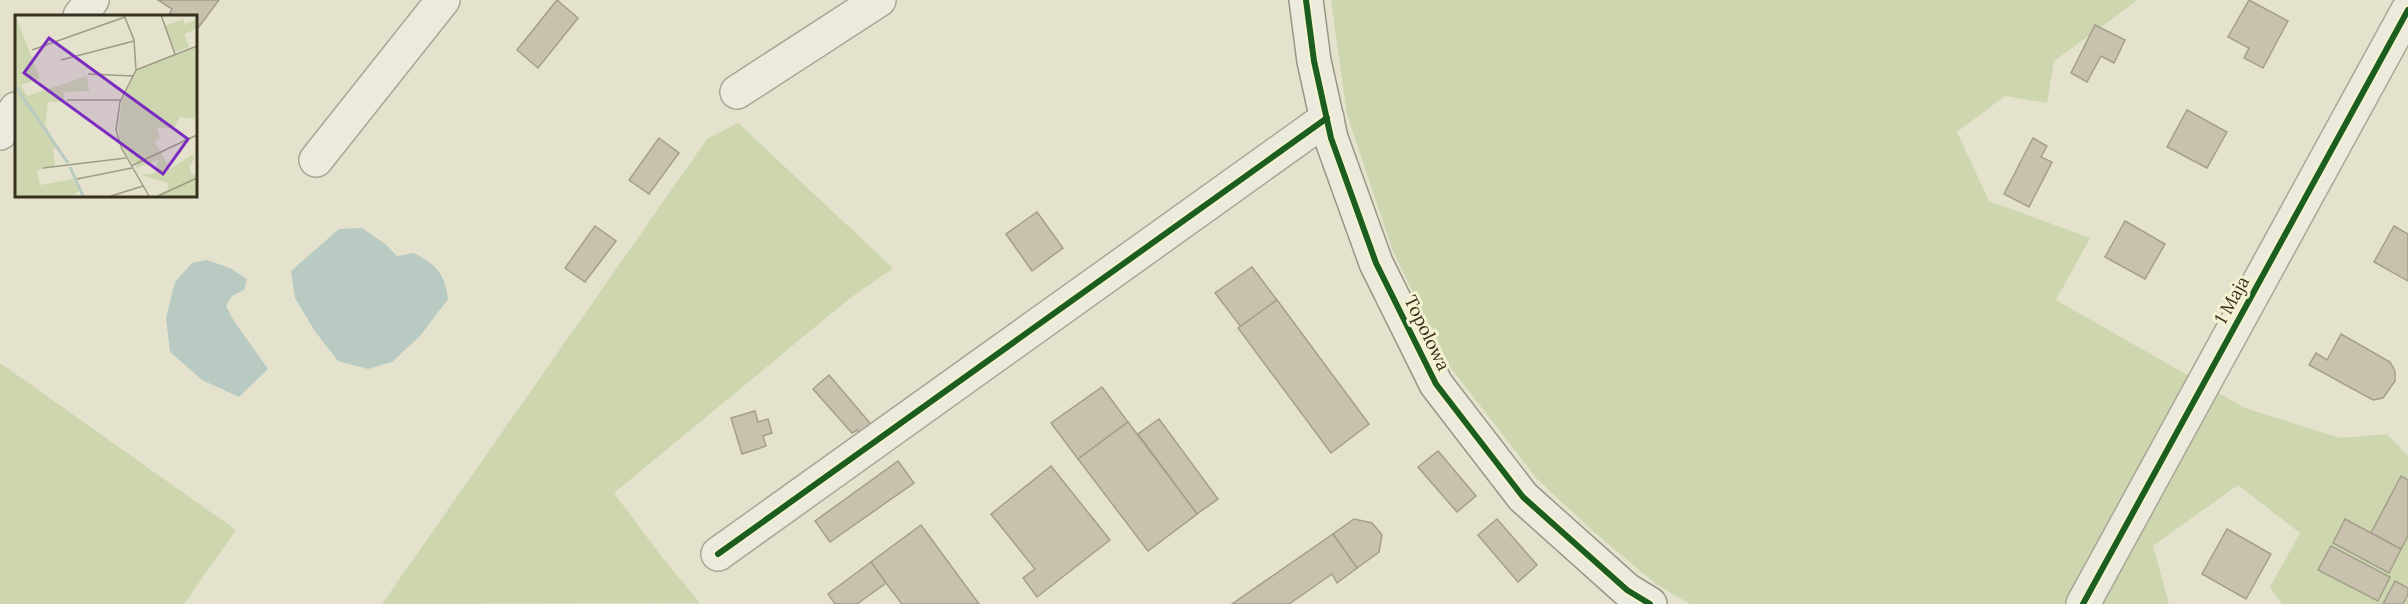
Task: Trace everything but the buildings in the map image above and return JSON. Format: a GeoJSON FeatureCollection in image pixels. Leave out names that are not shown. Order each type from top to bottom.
{"type":"FeatureCollection","features":[{"type":"Feature","properties":{"kind":"street"},"geometry":{"type":"LineString","coordinates":[[81,15],[92,0]]}},
{"type":"Feature","properties":{"kind":"street"},"geometry":{"type":"LineString","coordinates":[[316,160],[442,0]]}},
{"type":"Feature","properties":{"kind":"street"},"geometry":{"type":"LineString","coordinates":[[737,92],[879,0]]}},
{"type":"Feature","properties":{"kind":"street","name":"Topolowa"},"geometry":{"type":"LineString","coordinates":[[1306,0],[1314,61],[1331,138],[1376,263],[1436,384],[1523,497],[1627,590],[1650,604]]}},
{"type":"Feature","properties":{"kind":"street","name":"1 Maja"},"geometry":{"type":"LineString","coordinates":[[2083,604],[2408,10]]}},
{"type":"Feature","properties":{"kind":"street"},"geometry":{"type":"LineString","coordinates":[[0,133],[15,110]]}},
{"type":"Feature","properties":{"kind":"street"},"geometry":{"type":"LineString","coordinates":[[718,554],[1327,118]]}},
{"type":"Feature","properties":{"kind":"green space"},"geometry":{"type":"Polygon","coordinates":[[[1331,0],[2138,0],[2054,61],[2047,103],[2005,96],[1957,132],[1989,201],[2090,238],[2056,300],[2245,408],[2340,438],[2387,434],[2408,456],[2408,604],[2282,604],[2270,587],[2300,533],[2238,485],[2153,546],[2169,604],[1690,604],[1656,584],[1594,532],[1537,479],[1447,363],[1393,251],[1347,115],[1331,0]]]}},
{"type":"Feature","properties":{"kind":"green space"},"geometry":{"type":"Polygon","coordinates":[[[738,123],[893,268],[849,299],[614,493],[700,603],[382,604],[707,139],[738,123]]]}},
{"type":"Feature","properties":{"kind":"green space"},"geometry":{"type":"Polygon","coordinates":[[[0,363],[236,530],[184,604],[0,604],[0,363]]]}},
{"type":"Feature","properties":{"kind":"shaded area"},"geometry":{"type":"Polygon","coordinates":[[[362,228],[385,244],[397,256],[414,253],[434,266],[445,283],[448,299],[420,336],[392,362],[368,369],[338,361],[314,330],[295,298],[291,271],[339,229],[362,228]]]}},
{"type":"Feature","properties":{"kind":"shaded area"},"geometry":{"type":"Polygon","coordinates":[[[207,260],[230,268],[247,279],[244,290],[232,296],[226,306],[268,369],[239,397],[202,380],[170,352],[166,318],[175,282],[192,263],[207,260]]]}},
{"type":"Feature","properties":{"kind":"cycle path"},"geometry":{"type":"LineString","coordinates":[[1306,0],[1314,61],[1331,138],[1376,263],[1436,384],[1523,497],[1627,590],[1650,604]]}},
{"type":"Feature","properties":{"kind":"cycle path"},"geometry":{"type":"LineString","coordinates":[[2083,604],[2408,10]]}},
{"type":"Feature","properties":{"kind":"cycle path"},"geometry":{"type":"LineString","coordinates":[[718,554],[1327,118]]}}]}
